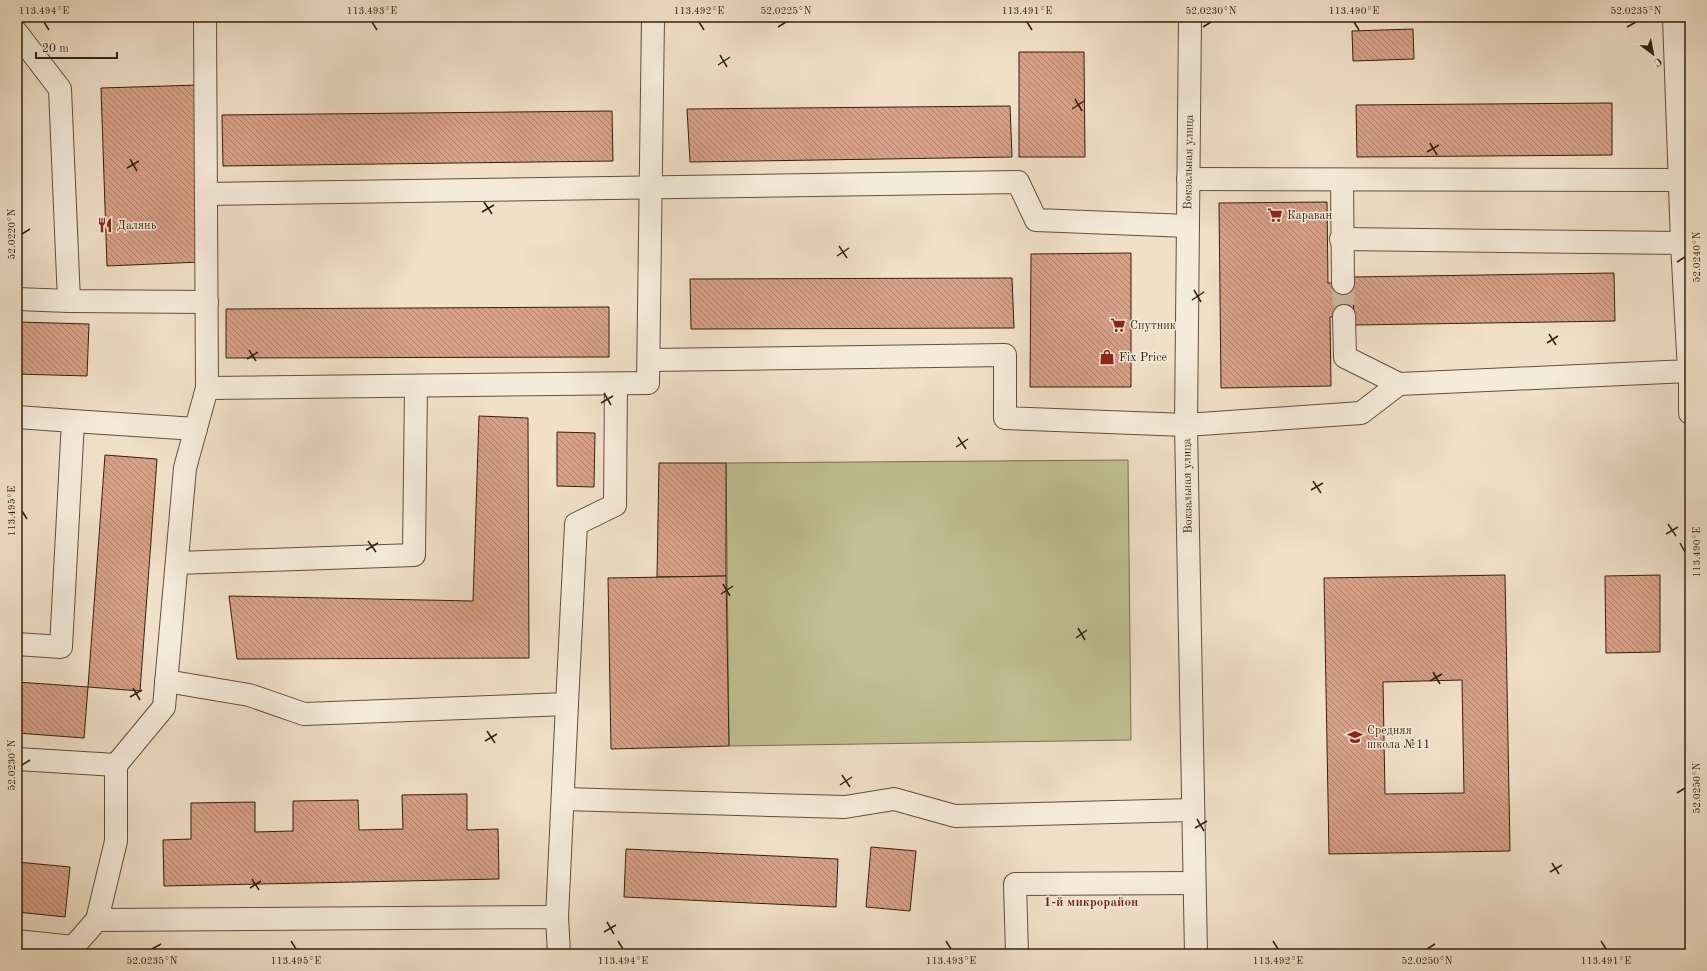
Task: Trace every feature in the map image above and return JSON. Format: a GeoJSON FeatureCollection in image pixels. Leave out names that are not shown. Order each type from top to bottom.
{"type":"FeatureCollection","features":[{"type":"Feature","properties":{"kind":"street"},"geometry":{"type":"LineString","coordinates":[[17,941],[70,950],[97,920],[116,841],[116,765],[164,707],[185,468],[207,388],[205,17]]}},
{"type":"Feature","properties":{"kind":"street"},"geometry":{"type":"LineString","coordinates":[[207,388],[648,383],[653,17]]}},
{"type":"Feature","properties":{"kind":"street","name":"Вокзальная улица"},"geometry":{"type":"LineString","coordinates":[[1190,17],[1186,425],[1196,954]]}},
{"type":"Feature","properties":{"kind":"street"},"geometry":{"type":"LineString","coordinates":[[1674,17],[1685,180],[1682,244],[1690,413]]}},
{"type":"Feature","properties":{"kind":"street"},"geometry":{"type":"LineString","coordinates":[[17,33],[60,89],[69,301]]}},
{"type":"Feature","properties":{"kind":"street"},"geometry":{"type":"LineString","coordinates":[[1188,178],[1342,180],[1685,180]]}},
{"type":"Feature","properties":{"kind":"street"},"geometry":{"type":"LineString","coordinates":[[1342,180],[1341,239],[1343,283]]}},
{"type":"Feature","properties":{"kind":"street"},"geometry":{"type":"LineString","coordinates":[[206,194],[1018,182],[1036,220],[1188,226]]}},
{"type":"Feature","properties":{"kind":"street"},"geometry":{"type":"LineString","coordinates":[[1341,239],[1682,244]]}},
{"type":"Feature","properties":{"kind":"street"},"geometry":{"type":"LineString","coordinates":[[17,299],[207,302]]}},
{"type":"Feature","properties":{"kind":"street"},"geometry":{"type":"LineString","coordinates":[[1344,316],[1345,357],[1399,384],[1689,371]]}},
{"type":"Feature","properties":{"kind":"street"},"geometry":{"type":"LineString","coordinates":[[649,360],[1005,355],[1005,418],[1186,425],[1361,413],[1399,384]]}},
{"type":"Feature","properties":{"kind":"street"},"geometry":{"type":"LineString","coordinates":[[559,954],[557,917],[576,524],[615,505],[616,384]]}},
{"type":"Feature","properties":{"kind":"street"},"geometry":{"type":"LineString","coordinates":[[177,563],[414,555],[416,386]]}},
{"type":"Feature","properties":{"kind":"street"},"geometry":{"type":"LineString","coordinates":[[17,417],[196,430]]}},
{"type":"Feature","properties":{"kind":"street"},"geometry":{"type":"LineString","coordinates":[[17,644],[61,647],[72,421]]}},
{"type":"Feature","properties":{"kind":"street"},"geometry":{"type":"LineString","coordinates":[[166,681],[248,695],[304,714],[567,704]]}},
{"type":"Feature","properties":{"kind":"street"},"geometry":{"type":"LineString","coordinates":[[17,758],[116,765]]}},
{"type":"Feature","properties":{"kind":"street"},"geometry":{"type":"LineString","coordinates":[[563,799],[845,807],[894,799],[955,816],[1193,810]]}},
{"type":"Feature","properties":{"kind":"street"},"geometry":{"type":"LineString","coordinates":[[1017,954],[1015,884],[1194,883]]}},
{"type":"Feature","properties":{"kind":"street"},"geometry":{"type":"LineString","coordinates":[[97,920],[557,917]]}},
{"type":"Feature","properties":{"kind":"green space"},"geometry":{"type":"Polygon","coordinates":[[[1128,460],[1131,740],[729,746],[726,463],[1128,460]]]}},
{"type":"Feature","properties":{"kind":"building"},"geometry":{"type":"Polygon","coordinates":[[[1413,29],[1414,59],[1353,61],[1352,31],[1413,29]]]}},
{"type":"Feature","properties":{"kind":"building"},"geometry":{"type":"Polygon","coordinates":[[[1019,52],[1084,52],[1085,157],[1019,157],[1019,52]]]}},
{"type":"Feature","properties":{"kind":"building"},"geometry":{"type":"Polygon","coordinates":[[[198,85],[200,262],[107,266],[101,88],[198,85]]]}},
{"type":"Feature","properties":{"kind":"building"},"geometry":{"type":"Polygon","coordinates":[[[1612,103],[1612,155],[1357,157],[1356,105],[1612,103]]]}},
{"type":"Feature","properties":{"kind":"building"},"geometry":{"type":"Polygon","coordinates":[[[1010,106],[1012,157],[690,162],[687,109],[1010,106]]]}},
{"type":"Feature","properties":{"kind":"building"},"geometry":{"type":"Polygon","coordinates":[[[612,111],[613,161],[223,166],[222,115],[612,111]]]}},
{"type":"Feature","properties":{"kind":"building"},"geometry":{"type":"Polygon","coordinates":[[[1327,202],[1328,283],[1354,283],[1354,316],[1330,317],[1331,386],[1221,388],[1219,203],[1327,202]]]}},
{"type":"Feature","properties":{"kind":"building"},"geometry":{"type":"Polygon","coordinates":[[[1131,253],[1131,387],[1030,387],[1031,254],[1131,253]]]}},
{"type":"Feature","properties":{"kind":"building"},"geometry":{"type":"Polygon","coordinates":[[[1614,273],[1615,321],[1354,325],[1353,277],[1614,273]]]}},
{"type":"Feature","properties":{"kind":"building"},"geometry":{"type":"Polygon","coordinates":[[[1012,278],[1014,328],[691,329],[690,279],[1012,278]]]}},
{"type":"Feature","properties":{"kind":"building"},"geometry":{"type":"Polygon","coordinates":[[[609,307],[609,357],[226,358],[226,309],[609,307]]]}},
{"type":"Feature","properties":{"kind":"building"},"geometry":{"type":"Polygon","coordinates":[[[17,322],[89,324],[87,376],[17,374],[17,322]]]}},
{"type":"Feature","properties":{"kind":"building"},"geometry":{"type":"Polygon","coordinates":[[[479,416],[528,418],[529,658],[237,659],[229,596],[473,601],[479,416]]]}},
{"type":"Feature","properties":{"kind":"building"},"geometry":{"type":"Polygon","coordinates":[[[557,432],[595,433],[594,487],[557,486],[557,432]]]}},
{"type":"Feature","properties":{"kind":"building"},"geometry":{"type":"Polygon","coordinates":[[[105,455],[157,459],[140,691],[88,687],[105,455]]]}},
{"type":"Feature","properties":{"kind":"building"},"geometry":{"type":"Polygon","coordinates":[[[659,463],[726,463],[726,576],[657,577],[659,463]]]}},
{"type":"Feature","properties":{"kind":"building","name":"Средняя школа №11"},"geometry":{"type":"Polygon","coordinates":[[[1505,575],[1510,851],[1329,854],[1324,578],[1505,575]],[[1462,680],[1383,682],[1385,794],[1464,793],[1462,680]]]}},
{"type":"Feature","properties":{"kind":"building"},"geometry":{"type":"Polygon","coordinates":[[[1660,575],[1660,652],[1606,653],[1605,576],[1660,575]]]}},
{"type":"Feature","properties":{"kind":"building"},"geometry":{"type":"Polygon","coordinates":[[[726,576],[729,746],[611,749],[608,578],[726,576]]]}},
{"type":"Feature","properties":{"kind":"building"},"geometry":{"type":"Polygon","coordinates":[[[17,682],[88,687],[84,738],[17,733],[17,682]]]}},
{"type":"Feature","properties":{"kind":"building"},"geometry":{"type":"Polygon","coordinates":[[[467,794],[467,830],[498,829],[499,879],[164,886],[163,840],[191,839],[191,803],[255,802],[255,832],[293,831],[293,801],[358,800],[359,830],[403,829],[402,795],[467,794]]]}},
{"type":"Feature","properties":{"kind":"building"},"geometry":{"type":"Polygon","coordinates":[[[871,847],[916,851],[910,911],[866,907],[871,847]]]}},
{"type":"Feature","properties":{"kind":"building"},"geometry":{"type":"Polygon","coordinates":[[[626,849],[838,859],[836,907],[624,897],[626,849]]]}},
{"type":"Feature","properties":{"kind":"building"},"geometry":{"type":"Polygon","coordinates":[[[17,862],[70,867],[65,917],[17,912],[17,862]]]}},
{"type":"Feature","properties":{"kind":"tunnel"},"geometry":{"type":"LineString","coordinates":[[1343,283],[1344,316]]}},
{"type":"Feature","properties":{"kind":"place","name":"Караван"},"geometry":{"type":"Point","coordinates":[1275,215]}},
{"type":"Feature","properties":{"kind":"place","name":"Далянь"},"geometry":{"type":"Point","coordinates":[105,225]}},
{"type":"Feature","properties":{"kind":"place","name":"Спутник"},"geometry":{"type":"Point","coordinates":[1118,325]}},
{"type":"Feature","properties":{"kind":"place","name":"Fix Price"},"geometry":{"type":"Point","coordinates":[1107,357]}},
{"type":"Feature","properties":{"kind":"place","name":"Средняя школа №11"},"geometry":{"type":"Point","coordinates":[1355,737]}},
{"type":"Feature","properties":{"kind":"district","name":"1-й микрорайон"},"geometry":{"type":"Point","coordinates":[1091,901]}}]}
